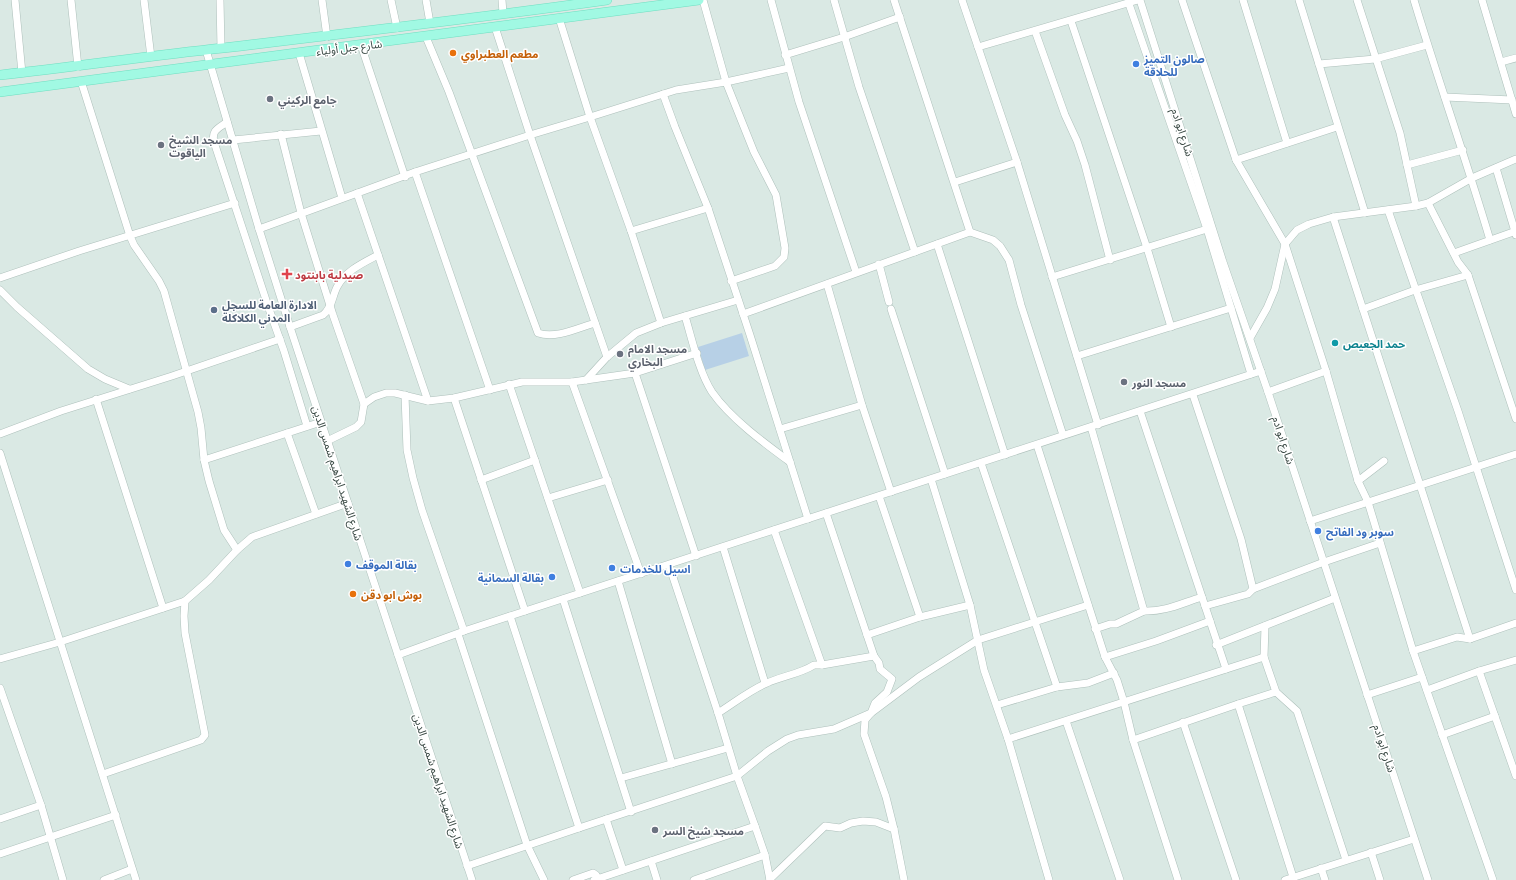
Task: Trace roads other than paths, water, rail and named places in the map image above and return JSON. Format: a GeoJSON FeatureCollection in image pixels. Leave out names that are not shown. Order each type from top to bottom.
{"type":"FeatureCollection","features":[{"type":"Feature","properties":{"kind":"main road","name":"شارع جبل أولياء"},"geometry":{"type":"LineString","coordinates":[[0,75],[78,67],[221,48],[327,37],[607,0]]}},
{"type":"Feature","properties":{"kind":"main road","name":"شارع جبل أولياء"},"geometry":{"type":"LineString","coordinates":[[0,92],[699,0]]}},
{"type":"Feature","properties":{"kind":"street"},"geometry":{"type":"LineString","coordinates":[[15,0],[22,73]]}},
{"type":"Feature","properties":{"kind":"street"},"geometry":{"type":"LineString","coordinates":[[71,0],[78,67]]}},
{"type":"Feature","properties":{"kind":"street"},"geometry":{"type":"LineString","coordinates":[[144,0],[151,57]]}},
{"type":"Feature","properties":{"kind":"street"},"geometry":{"type":"LineString","coordinates":[[220,0],[221,48]]}},
{"type":"Feature","properties":{"kind":"street"},"geometry":{"type":"LineString","coordinates":[[322,0],[327,37]]}},
{"type":"Feature","properties":{"kind":"street"},"geometry":{"type":"LineString","coordinates":[[391,0],[397,28]]}},
{"type":"Feature","properties":{"kind":"street"},"geometry":{"type":"LineString","coordinates":[[426,0],[430,23]]}},
{"type":"Feature","properties":{"kind":"street"},"geometry":{"type":"LineString","coordinates":[[502,0],[503,13]]}},
{"type":"Feature","properties":{"kind":"street"},"geometry":{"type":"LineString","coordinates":[[703,0],[726,82],[754,152],[776,195],[785,248],[784,257],[775,266],[731,281]]}},
{"type":"Feature","properties":{"kind":"street"},"geometry":{"type":"LineString","coordinates":[[771,0],[789,68],[856,272]]}},
{"type":"Feature","properties":{"kind":"street"},"geometry":{"type":"LineString","coordinates":[[834,0],[859,87],[915,252]]}},
{"type":"Feature","properties":{"kind":"street"},"geometry":{"type":"LineString","coordinates":[[894,0],[914,65],[955,182],[970,232]]}},
{"type":"Feature","properties":{"kind":"street"},"geometry":{"type":"LineString","coordinates":[[962,0],[1017,162],[1077,356],[1144,611]]}},
{"type":"Feature","properties":{"kind":"street"},"geometry":{"type":"LineString","coordinates":[[978,47],[1139,0]]}},
{"type":"Feature","properties":{"kind":"street","name":"شارع ابو ادم"},"geometry":{"type":"LineString","coordinates":[[1139,0],[1221,254],[1268,392],[1428,880]]}},
{"type":"Feature","properties":{"kind":"street"},"geometry":{"type":"LineString","coordinates":[[1182,0],[1236,160],[1285,244],[1326,371],[1358,481],[1368,502],[1413,651],[1493,880]]}},
{"type":"Feature","properties":{"kind":"street"},"geometry":{"type":"LineString","coordinates":[[1243,0],[1287,143]]}},
{"type":"Feature","properties":{"kind":"street"},"geometry":{"type":"LineString","coordinates":[[1299,0],[1337,127],[1365,213]]}},
{"type":"Feature","properties":{"kind":"street"},"geometry":{"type":"LineString","coordinates":[[1357,0],[1400,133],[1416,206]]}},
{"type":"Feature","properties":{"kind":"street"},"geometry":{"type":"LineString","coordinates":[[1414,0],[1427,45],[1472,178],[1490,240]]}},
{"type":"Feature","properties":{"kind":"street"},"geometry":{"type":"LineString","coordinates":[[1482,0],[1516,114]]}},
{"type":"Feature","properties":{"kind":"street"},"geometry":{"type":"LineString","coordinates":[[1129,4],[1207,228],[1251,374]]}},
{"type":"Feature","properties":{"kind":"street"},"geometry":{"type":"LineString","coordinates":[[785,55],[844,37],[900,17]]}},
{"type":"Feature","properties":{"kind":"street"},"geometry":{"type":"LineString","coordinates":[[559,18],[590,117],[631,231],[661,323]]}},
{"type":"Feature","properties":{"kind":"street"},"geometry":{"type":"LineString","coordinates":[[1071,21],[1147,248],[1171,327]]}},
{"type":"Feature","properties":{"kind":"street"},"geometry":{"type":"LineString","coordinates":[[495,27],[530,135],[607,358]]}},
{"type":"Feature","properties":{"kind":"street"},"geometry":{"type":"LineString","coordinates":[[1035,31],[1065,115],[1077,141],[1085,165],[1110,260]]}},
{"type":"Feature","properties":{"kind":"street"},"geometry":{"type":"LineString","coordinates":[[426,37],[449,92],[538,333],[552,335],[595,323]]}},
{"type":"Feature","properties":{"kind":"street"},"geometry":{"type":"LineString","coordinates":[[361,45],[405,177]]}},
{"type":"Feature","properties":{"kind":"street"},"geometry":{"type":"LineString","coordinates":[[1319,64],[1375,59],[1427,45]]}},
{"type":"Feature","properties":{"kind":"street","name":"شارع الشهيد ابراهيم شمس الدين"},"geometry":{"type":"LineString","coordinates":[[206,50],[259,229],[290,327],[472,880]]}},
{"type":"Feature","properties":{"kind":"street"},"geometry":{"type":"LineString","coordinates":[[298,53],[342,198]]}},
{"type":"Feature","properties":{"kind":"street"},"geometry":{"type":"LineString","coordinates":[[1501,62],[1516,58]]}},
{"type":"Feature","properties":{"kind":"street"},"geometry":{"type":"LineString","coordinates":[[259,229],[342,198],[405,177],[415,172],[676,90],[726,82],[789,68]]}},
{"type":"Feature","properties":{"kind":"street"},"geometry":{"type":"LineString","coordinates":[[81,81],[130,236],[134,245],[159,281],[164,291],[201,428],[204,460],[224,530],[237,550]]}},
{"type":"Feature","properties":{"kind":"street"},"geometry":{"type":"LineString","coordinates":[[663,94],[708,208],[808,519]]}},
{"type":"Feature","properties":{"kind":"street"},"geometry":{"type":"LineString","coordinates":[[1445,97],[1512,100]]}},
{"type":"Feature","properties":{"kind":"street"},"geometry":{"type":"LineString","coordinates":[[227,122],[214,132],[213,135],[307,426]]}},
{"type":"Feature","properties":{"kind":"street"},"geometry":{"type":"LineString","coordinates":[[1236,160],[1337,127]]}},
{"type":"Feature","properties":{"kind":"street"},"geometry":{"type":"LineString","coordinates":[[233,140],[321,131]]}},
{"type":"Feature","properties":{"kind":"street"},"geometry":{"type":"LineString","coordinates":[[281,134],[301,213],[330,307],[364,404],[361,422],[356,427],[327,441]]}},
{"type":"Feature","properties":{"kind":"street"},"geometry":{"type":"LineString","coordinates":[[1407,165],[1463,150]]}},
{"type":"Feature","properties":{"kind":"street"},"geometry":{"type":"LineString","coordinates":[[1250,338],[1267,308],[1275,289],[1285,244],[1298,230],[1310,224],[1333,218],[1428,203],[1472,178],[1516,159]]}},
{"type":"Feature","properties":{"kind":"street"},"geometry":{"type":"LineString","coordinates":[[955,182],[1017,162]]}},
{"type":"Feature","properties":{"kind":"street"},"geometry":{"type":"LineString","coordinates":[[1454,253],[1516,232],[1496,168]]}},
{"type":"Feature","properties":{"kind":"street"},"geometry":{"type":"LineString","coordinates":[[415,172],[490,390]]}},
{"type":"Feature","properties":{"kind":"street"},"geometry":{"type":"LineString","coordinates":[[357,193],[428,401]]}},
{"type":"Feature","properties":{"kind":"street"},"geometry":{"type":"LineString","coordinates":[[0,278],[79,250],[130,236],[235,203]]}},
{"type":"Feature","properties":{"kind":"street"},"geometry":{"type":"LineString","coordinates":[[1428,203],[1458,262],[1468,275],[1516,419]]}},
{"type":"Feature","properties":{"kind":"street"},"geometry":{"type":"LineString","coordinates":[[631,231],[708,208]]}},
{"type":"Feature","properties":{"kind":"street"},"geometry":{"type":"LineString","coordinates":[[1388,210],[1477,467],[1516,590]]}},
{"type":"Feature","properties":{"kind":"street"},"geometry":{"type":"LineString","coordinates":[[1333,218],[1470,639]]}},
{"type":"Feature","properties":{"kind":"street"},"geometry":{"type":"LineString","coordinates":[[1052,277],[1110,260],[1207,228]]}},
{"type":"Feature","properties":{"kind":"street"},"geometry":{"type":"LineString","coordinates":[[743,314],[970,232],[993,240],[1000,246],[1009,260],[1021,305],[1063,435]]}},
{"type":"Feature","properties":{"kind":"street"},"geometry":{"type":"LineString","coordinates":[[937,244],[1005,455]]}},
{"type":"Feature","properties":{"kind":"street"},"geometry":{"type":"LineString","coordinates":[[290,327],[323,315],[330,307],[337,286],[345,276],[362,263],[378,255]]}},
{"type":"Feature","properties":{"kind":"street"},"geometry":{"type":"LineString","coordinates":[[879,264],[890,306],[945,474]]}},
{"type":"Feature","properties":{"kind":"street"},"geometry":{"type":"LineString","coordinates":[[1363,309],[1415,290],[1468,275]]}},
{"type":"Feature","properties":{"kind":"street"},"geometry":{"type":"LineString","coordinates":[[827,284],[862,405],[891,492]]}},
{"type":"Feature","properties":{"kind":"street"},"geometry":{"type":"LineString","coordinates":[[0,290],[88,369],[105,379],[129,389]]}},
{"type":"Feature","properties":{"kind":"street"},"geometry":{"type":"LineString","coordinates":[[586,380],[607,358],[636,333],[661,323],[738,300]]}},
{"type":"Feature","properties":{"kind":"street"},"geometry":{"type":"LineString","coordinates":[[268,306],[283,303]]}},
{"type":"Feature","properties":{"kind":"street"},"geometry":{"type":"LineString","coordinates":[[1077,356],[1231,308]]}},
{"type":"Feature","properties":{"kind":"street"},"geometry":{"type":"LineString","coordinates":[[685,316],[705,379],[712,391],[720,402],[762,441],[790,462]]}},
{"type":"Feature","properties":{"kind":"street"},"geometry":{"type":"LineString","coordinates":[[0,434],[61,410],[186,371],[280,339]]}},
{"type":"Feature","properties":{"kind":"street"},"geometry":{"type":"LineString","coordinates":[[364,404],[374,397],[386,393],[395,393],[428,401],[454,398],[522,382],[572,382],[635,373],[697,353]]}},
{"type":"Feature","properties":{"kind":"street"},"geometry":{"type":"LineString","coordinates":[[398,655],[461,632],[1037,445],[1063,435],[1192,395],[1261,371]]}},
{"type":"Feature","properties":{"kind":"street"},"geometry":{"type":"LineString","coordinates":[[1268,392],[1326,371]]}},
{"type":"Feature","properties":{"kind":"street"},"geometry":{"type":"LineString","coordinates":[[635,373],[696,556]]}},
{"type":"Feature","properties":{"kind":"street"},"geometry":{"type":"LineString","coordinates":[[572,382],[641,574]]}},
{"type":"Feature","properties":{"kind":"street"},"geometry":{"type":"LineString","coordinates":[[509,384],[580,593]]}},
{"type":"Feature","properties":{"kind":"street"},"geometry":{"type":"LineString","coordinates":[[405,395],[407,450],[422,510],[527,845],[544,880]]}},
{"type":"Feature","properties":{"kind":"street"},"geometry":{"type":"LineString","coordinates":[[1192,395],[1241,539],[1253,588]]}},
{"type":"Feature","properties":{"kind":"street"},"geometry":{"type":"LineString","coordinates":[[454,398],[526,612]]}},
{"type":"Feature","properties":{"kind":"street"},"geometry":{"type":"LineString","coordinates":[[96,399],[163,608]]}},
{"type":"Feature","properties":{"kind":"street"},"geometry":{"type":"LineString","coordinates":[[780,429],[862,405]]}},
{"type":"Feature","properties":{"kind":"street"},"geometry":{"type":"LineString","coordinates":[[1140,411],[1210,621],[1216,645],[1226,669]]}},
{"type":"Feature","properties":{"kind":"street"},"geometry":{"type":"LineString","coordinates":[[204,460],[321,422]]}},
{"type":"Feature","properties":{"kind":"street"},"geometry":{"type":"LineString","coordinates":[[287,433],[316,514]]}},
{"type":"Feature","properties":{"kind":"street"},"geometry":{"type":"LineString","coordinates":[[1037,445],[1095,629],[1105,657],[1114,673],[1124,702],[1133,740],[1178,880]]}},
{"type":"Feature","properties":{"kind":"street"},"geometry":{"type":"LineString","coordinates":[[0,453],[136,880]]}},
{"type":"Feature","properties":{"kind":"street"},"geometry":{"type":"LineString","coordinates":[[1310,521],[1516,454]]}},
{"type":"Feature","properties":{"kind":"street"},"geometry":{"type":"LineString","coordinates":[[481,480],[535,460]]}},
{"type":"Feature","properties":{"kind":"street"},"geometry":{"type":"LineString","coordinates":[[1358,481],[1384,461]]}},
{"type":"Feature","properties":{"kind":"street"},"geometry":{"type":"LineString","coordinates":[[981,463],[1057,687]]}},
{"type":"Feature","properties":{"kind":"street"},"geometry":{"type":"LineString","coordinates":[[931,479],[970,605],[984,670],[1008,739],[1049,880]]}},
{"type":"Feature","properties":{"kind":"street"},"geometry":{"type":"LineString","coordinates":[[548,498],[608,480]]}},
{"type":"Feature","properties":{"kind":"street"},"geometry":{"type":"LineString","coordinates":[[879,496],[920,617]]}},
{"type":"Feature","properties":{"kind":"street"},"geometry":{"type":"LineString","coordinates":[[0,660],[185,601],[209,580],[237,550],[252,537],[348,503]]}},
{"type":"Feature","properties":{"kind":"street"},"geometry":{"type":"LineString","coordinates":[[826,513],[874,656],[879,663],[880,669],[892,679],[888,692],[875,702],[872,714]]}},
{"type":"Feature","properties":{"kind":"street"},"geometry":{"type":"LineString","coordinates":[[774,530],[822,665]]}},
{"type":"Feature","properties":{"kind":"street"},"geometry":{"type":"LineString","coordinates":[[1205,606],[1248,594],[1253,588],[1380,543]]}},
{"type":"Feature","properties":{"kind":"street"},"geometry":{"type":"LineString","coordinates":[[723,547],[765,683]]}},
{"type":"Feature","properties":{"kind":"street"},"geometry":{"type":"LineString","coordinates":[[668,565],[718,713],[737,776],[756,826],[765,855],[770,880]]}},
{"type":"Feature","properties":{"kind":"street"},"geometry":{"type":"LineString","coordinates":[[618,581],[672,764]]}},
{"type":"Feature","properties":{"kind":"street"},"geometry":{"type":"LineString","coordinates":[[1095,629],[1110,624],[1116,624],[1144,611],[1156,612],[1167,610],[1202,597]]}},
{"type":"Feature","properties":{"kind":"street"},"geometry":{"type":"LineString","coordinates":[[1216,645],[1335,598]]}},
{"type":"Feature","properties":{"kind":"street"},"geometry":{"type":"LineString","coordinates":[[563,599],[632,812]]}},
{"type":"Feature","properties":{"kind":"street"},"geometry":{"type":"LineString","coordinates":[[103,774],[201,740],[205,735],[185,633],[185,601]]}},
{"type":"Feature","properties":{"kind":"street"},"geometry":{"type":"LineString","coordinates":[[867,635],[920,617],[970,605]]}},
{"type":"Feature","properties":{"kind":"street"},"geometry":{"type":"LineString","coordinates":[[904,880],[886,797],[865,740],[865,720],[918,677],[978,640],[1088,606]]}},
{"type":"Feature","properties":{"kind":"street"},"geometry":{"type":"LineString","coordinates":[[510,616],[579,828]]}},
{"type":"Feature","properties":{"kind":"street"},"geometry":{"type":"LineString","coordinates":[[1105,657],[1156,641],[1210,621]]}},
{"type":"Feature","properties":{"kind":"street"},"geometry":{"type":"LineString","coordinates":[[1413,651],[1457,637],[1470,639],[1516,623]]}},
{"type":"Feature","properties":{"kind":"street"},"geometry":{"type":"LineString","coordinates":[[1265,626],[1264,656],[1276,692],[1297,711],[1346,860]]}},
{"type":"Feature","properties":{"kind":"street"},"geometry":{"type":"LineString","coordinates":[[718,713],[765,683],[807,669],[814,664],[822,665],[874,656]]}},
{"type":"Feature","properties":{"kind":"street"},"geometry":{"type":"LineString","coordinates":[[1008,739],[1264,656]]}},
{"type":"Feature","properties":{"kind":"street"},"geometry":{"type":"LineString","coordinates":[[1426,690],[1479,671],[1516,660]]}},
{"type":"Feature","properties":{"kind":"street"},"geometry":{"type":"LineString","coordinates":[[1479,671],[1516,776]]}},
{"type":"Feature","properties":{"kind":"street"},"geometry":{"type":"LineString","coordinates":[[997,705],[1057,687],[1088,683],[1114,673]]}},
{"type":"Feature","properties":{"kind":"street"},"geometry":{"type":"LineString","coordinates":[[1367,695],[1422,677]]}},
{"type":"Feature","properties":{"kind":"street"},"geometry":{"type":"LineString","coordinates":[[0,688],[41,805],[64,880]]}},
{"type":"Feature","properties":{"kind":"street"},"geometry":{"type":"LineString","coordinates":[[1133,740],[1182,722],[1276,692]]}},
{"type":"Feature","properties":{"kind":"street"},"geometry":{"type":"LineString","coordinates":[[1238,704],[1293,877]]}},
{"type":"Feature","properties":{"kind":"street"},"geometry":{"type":"LineString","coordinates":[[467,866],[737,776],[759,757],[787,739],[798,735],[834,729],[872,714]]}},
{"type":"Feature","properties":{"kind":"street"},"geometry":{"type":"LineString","coordinates":[[1442,735],[1495,716]]}},
{"type":"Feature","properties":{"kind":"street"},"geometry":{"type":"LineString","coordinates":[[1066,721],[1120,880]]}},
{"type":"Feature","properties":{"kind":"street"},"geometry":{"type":"LineString","coordinates":[[1182,722],[1236,880]]}},
{"type":"Feature","properties":{"kind":"street"},"geometry":{"type":"LineString","coordinates":[[621,778],[728,748]]}},
{"type":"Feature","properties":{"kind":"street"},"geometry":{"type":"LineString","coordinates":[[0,819],[41,805]]}},
{"type":"Feature","properties":{"kind":"street"},"geometry":{"type":"LineString","coordinates":[[0,854],[116,815]]}},
{"type":"Feature","properties":{"kind":"street"},"geometry":{"type":"LineString","coordinates":[[606,819],[623,870]]}},
{"type":"Feature","properties":{"kind":"street"},"geometry":{"type":"LineString","coordinates":[[770,880],[825,826],[840,828],[863,821],[876,822],[894,829]]}},
{"type":"Feature","properties":{"kind":"street"},"geometry":{"type":"LineString","coordinates":[[573,880],[593,873],[597,880],[756,826]]}},
{"type":"Feature","properties":{"kind":"street"},"geometry":{"type":"LineString","coordinates":[[1285,880],[1414,839]]}},
{"type":"Feature","properties":{"kind":"street"},"geometry":{"type":"LineString","coordinates":[[1371,852],[1380,880]]}},
{"type":"Feature","properties":{"kind":"street"},"geometry":{"type":"LineString","coordinates":[[694,880],[714,877],[765,855]]}},
{"type":"Feature","properties":{"kind":"street"},"geometry":{"type":"LineString","coordinates":[[651,861],[657,880]]}},
{"type":"Feature","properties":{"kind":"street"},"geometry":{"type":"LineString","coordinates":[[1321,868],[1325,880]]}},
{"type":"Feature","properties":{"kind":"street"},"geometry":{"type":"LineString","coordinates":[[104,880],[132,869]]}},
{"type":"Feature","properties":{"kind":"place","name":"مطعم العطبراوي"},"geometry":{"type":"Point","coordinates":[453,53]}},
{"type":"Feature","properties":{"kind":"place","name":"صالون التميز للحلاقة"},"geometry":{"type":"Point","coordinates":[1136,64]}},
{"type":"Feature","properties":{"kind":"place","name":"جامع الركيني"},"geometry":{"type":"Point","coordinates":[270,99]}},
{"type":"Feature","properties":{"kind":"place","name":"مسجد الشيخ الياقوت"},"geometry":{"type":"Point","coordinates":[161,145]}},
{"type":"Feature","properties":{"kind":"place","name":"صيدلية بابنتود"},"geometry":{"type":"Point","coordinates":[287,274]}},
{"type":"Feature","properties":{"kind":"place","name":"الادارة العامة للسجل المدني الكلاكلة"},"geometry":{"type":"Point","coordinates":[214,310]}},
{"type":"Feature","properties":{"kind":"place","name":"حمد الجعيص"},"geometry":{"type":"Point","coordinates":[1335,343]}},
{"type":"Feature","properties":{"kind":"place","name":"مسجد الامام البخاري"},"geometry":{"type":"Point","coordinates":[620,354]}},
{"type":"Feature","properties":{"kind":"place","name":"مسجد النور"},"geometry":{"type":"Point","coordinates":[1124,382]}},
{"type":"Feature","properties":{"kind":"place","name":"سوبر ود الفاتح"},"geometry":{"type":"Point","coordinates":[1318,531]}},
{"type":"Feature","properties":{"kind":"place","name":"بقالة الموقف"},"geometry":{"type":"Point","coordinates":[348,564]}},
{"type":"Feature","properties":{"kind":"place","name":"اسيل للخدمات"},"geometry":{"type":"Point","coordinates":[612,568]}},
{"type":"Feature","properties":{"kind":"place","name":"بقالة السمانية"},"geometry":{"type":"Point","coordinates":[552,577]}},
{"type":"Feature","properties":{"kind":"place","name":"بوش ابو دقن"},"geometry":{"type":"Point","coordinates":[353,594]}},
{"type":"Feature","properties":{"kind":"place","name":"مسجد شيخ السر"},"geometry":{"type":"Point","coordinates":[655,830]}}]}
